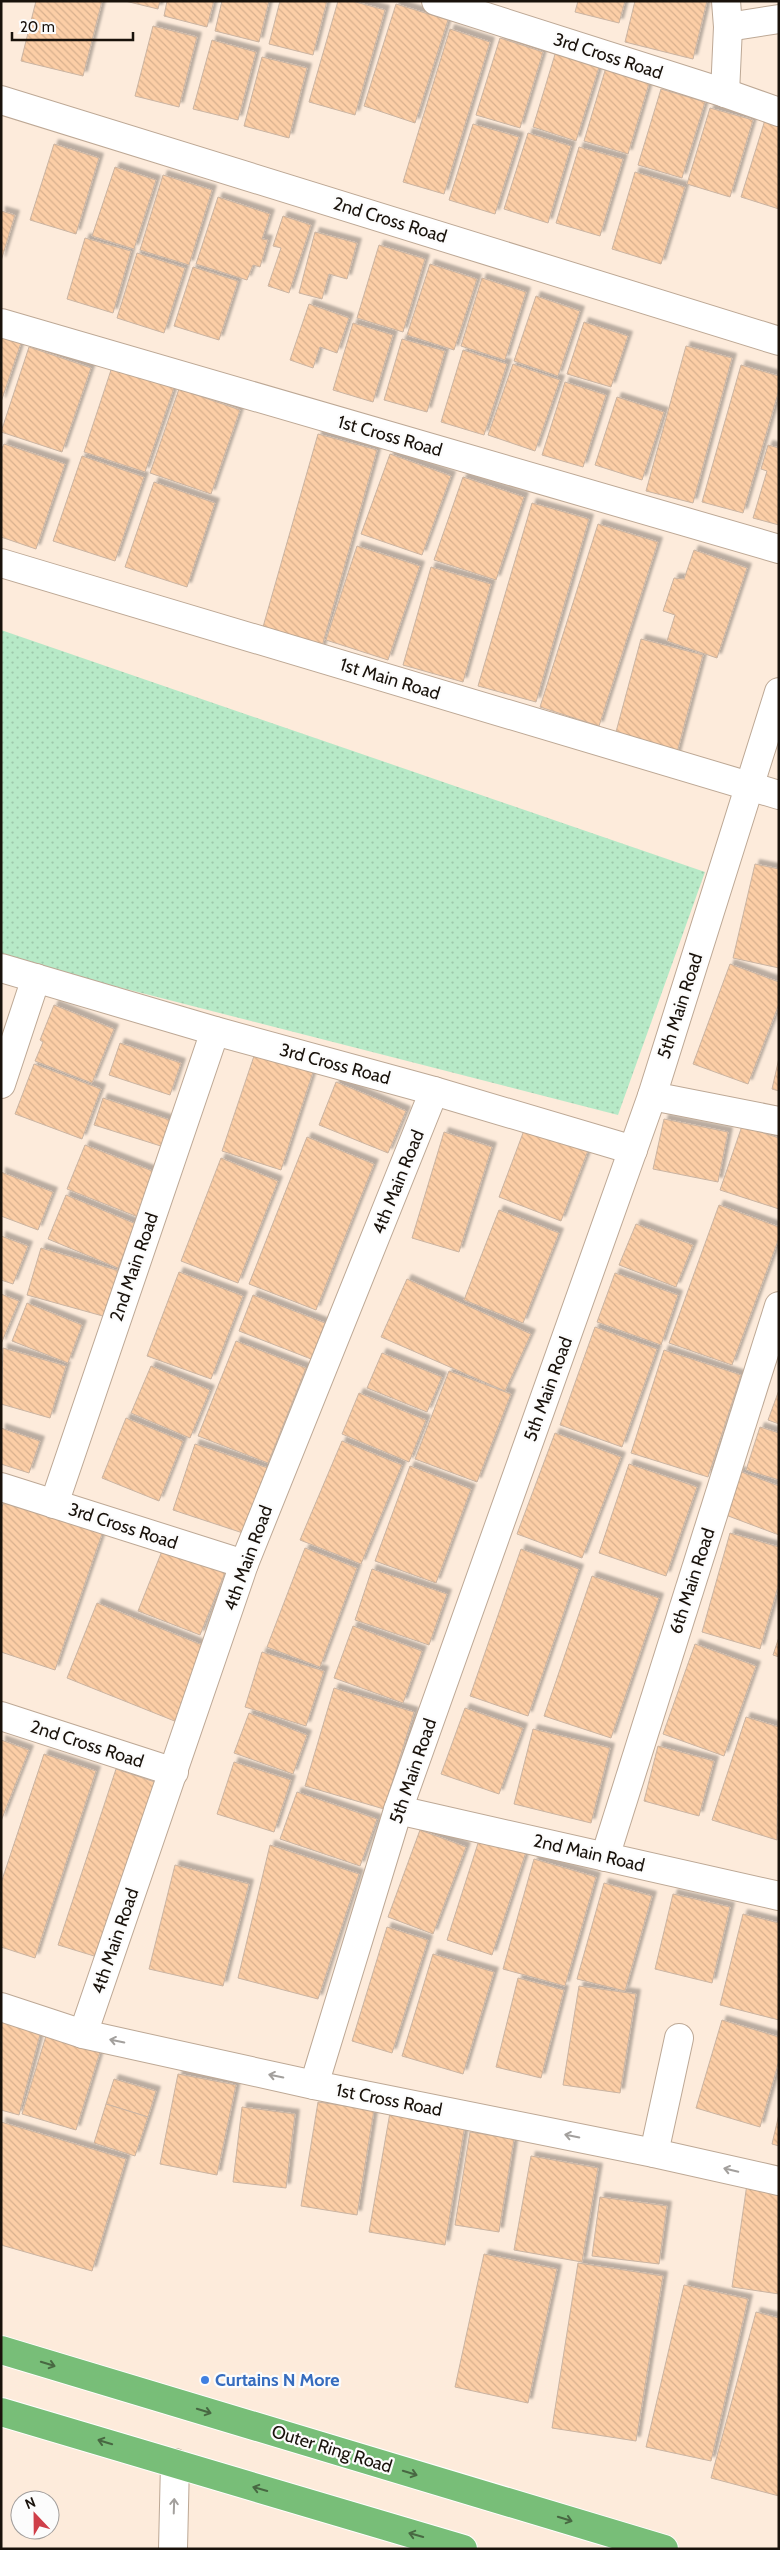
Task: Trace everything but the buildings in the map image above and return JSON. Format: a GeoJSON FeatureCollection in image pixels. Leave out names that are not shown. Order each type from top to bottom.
{"type":"FeatureCollection","features":[{"type":"Feature","properties":{"kind":"highway","name":"Outer Ring Road"},"geometry":{"type":"LineString","coordinates":[[1,2350],[664,2549]]}},
{"type":"Feature","properties":{"kind":"highway"},"geometry":{"type":"LineString","coordinates":[[1,2412],[463,2549]]}},
{"type":"Feature","properties":{"kind":"street","name":"3rd Cross Road"},"geometry":{"type":"LineString","coordinates":[[436,1],[779,112]]}},
{"type":"Feature","properties":{"kind":"street"},"geometry":{"type":"LineString","coordinates":[[725,93],[727,14],[779,19]]}},
{"type":"Feature","properties":{"kind":"street","name":"2nd Cross Road"},"geometry":{"type":"LineString","coordinates":[[1,100],[779,341]]}},
{"type":"Feature","properties":{"kind":"street","name":"1st Cross Road"},"geometry":{"type":"LineString","coordinates":[[1,323],[779,549]]}},
{"type":"Feature","properties":{"kind":"street","name":"1st Main Road"},"geometry":{"type":"LineString","coordinates":[[1,562],[779,795]]}},
{"type":"Feature","properties":{"kind":"street","name":"5th Main Road"},"geometry":{"type":"LineString","coordinates":[[314,2085],[398,1810],[652,1096],[779,692]]}},
{"type":"Feature","properties":{"kind":"street","name":"3rd Cross Road"},"geometry":{"type":"LineString","coordinates":[[1,968],[215,1031],[434,1091],[632,1150]]}},
{"type":"Feature","properties":{"kind":"street"},"geometry":{"type":"LineString","coordinates":[[1,1084],[36,978]]}},
{"type":"Feature","properties":{"kind":"street","name":"2nd Main Road"},"geometry":{"type":"LineString","coordinates":[[54,1504],[215,1031]]}},
{"type":"Feature","properties":{"kind":"street","name":"4th Main Road"},"geometry":{"type":"LineString","coordinates":[[83,2034],[244,1564],[434,1091]]}},
{"type":"Feature","properties":{"kind":"street"},"geometry":{"type":"LineString","coordinates":[[652,1096],[779,1121]]}},
{"type":"Feature","properties":{"kind":"street","name":"6th Main Road"},"geometry":{"type":"LineString","coordinates":[[605,1856],[779,1306]]}},
{"type":"Feature","properties":{"kind":"street","name":"3rd Cross Road"},"geometry":{"type":"LineString","coordinates":[[1,1488],[244,1564]]}},
{"type":"Feature","properties":{"kind":"street","name":"2nd Cross Road"},"geometry":{"type":"LineString","coordinates":[[1,1716],[174,1772]]}},
{"type":"Feature","properties":{"kind":"street","name":"2nd Main Road"},"geometry":{"type":"LineString","coordinates":[[398,1810],[779,1896]]}},
{"type":"Feature","properties":{"kind":"street","name":"1st Cross Road"},"geometry":{"type":"LineString","coordinates":[[1,2006],[83,2034],[314,2085],[654,2153],[779,2181]]}},
{"type":"Feature","properties":{"kind":"street"},"geometry":{"type":"LineString","coordinates":[[654,2153],[679,2038]]}},
{"type":"Feature","properties":{"kind":"street"},"geometry":{"type":"LineString","coordinates":[[173,2549],[175,2464]]}},
{"type":"Feature","properties":{"kind":"green space"},"geometry":{"type":"Polygon","coordinates":[[[1,630],[705,872],[618,1115],[1,957],[1,630]]]}},
{"type":"Feature","properties":{"kind":"place","name":"Curtains N More"},"geometry":{"type":"Point","coordinates":[205,2380]}}]}
